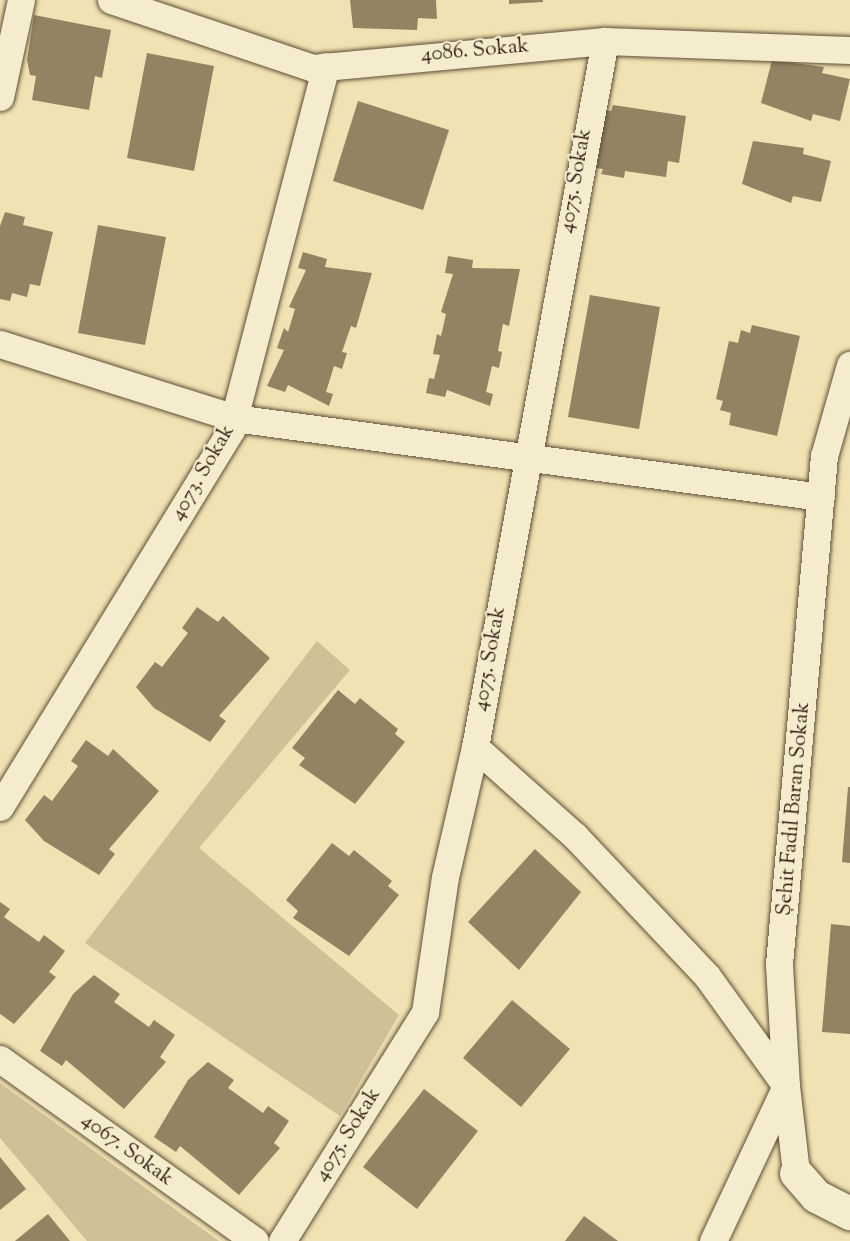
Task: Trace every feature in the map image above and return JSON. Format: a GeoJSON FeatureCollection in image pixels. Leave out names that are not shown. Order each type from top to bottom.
{"type":"FeatureCollection","features":[{"type":"Feature","properties":{"kind":"street"},"geometry":{"type":"LineString","coordinates":[[0,97],[21,0]]}},
{"type":"Feature","properties":{"kind":"street","name":"4086. Sokak"},"geometry":{"type":"LineString","coordinates":[[111,0],[313,68],[605,41],[850,50]]}},
{"type":"Feature","properties":{"kind":"street","name":"4075. Sokak"},"geometry":{"type":"LineString","coordinates":[[282,1241],[425,1012],[445,878],[475,747],[526,456],[605,41]]}},
{"type":"Feature","properties":{"kind":"street","name":"4073. Sokak"},"geometry":{"type":"LineString","coordinates":[[0,807],[234,418],[326,66]]}},
{"type":"Feature","properties":{"kind":"street"},"geometry":{"type":"LineString","coordinates":[[0,344],[234,418],[821,497]]}},
{"type":"Feature","properties":{"kind":"street","name":"Şehit Fadıl Baran Sokak"},"geometry":{"type":"LineString","coordinates":[[712,1241],[786,1086],[779,964],[824,456],[850,365]]}},
{"type":"Feature","properties":{"kind":"street"},"geometry":{"type":"LineString","coordinates":[[475,747],[575,836],[707,976],[786,1086],[796,1173],[816,1196],[850,1213]]}},
{"type":"Feature","properties":{"kind":"street","name":"4067. Sokak"},"geometry":{"type":"LineString","coordinates":[[0,1059],[255,1241]]}},
{"type":"Feature","properties":{"kind":"shaded area"},"geometry":{"type":"Polygon","coordinates":[[[317,641],[350,670],[199,848],[399,1015],[340,1116],[85,943],[317,641]]]}},
{"type":"Feature","properties":{"kind":"shaded area"},"geometry":{"type":"Polygon","coordinates":[[[0,1083],[219,1241],[87,1241],[0,1138],[0,1083]]]}},
{"type":"Feature","properties":{"kind":"building"},"geometry":{"type":"Polygon","coordinates":[[[350,0],[436,0],[437,19],[418,18],[417,30],[353,28],[350,0]]]}},
{"type":"Feature","properties":{"kind":"building"},"geometry":{"type":"Polygon","coordinates":[[[509,0],[543,0],[543,2],[509,4],[509,0]]]}},
{"type":"Feature","properties":{"kind":"building"},"geometry":{"type":"Polygon","coordinates":[[[34,15],[111,30],[102,78],[95,76],[89,110],[32,100],[36,76],[30,75],[27,60],[34,15]]]}},
{"type":"Feature","properties":{"kind":"building"},"geometry":{"type":"Polygon","coordinates":[[[147,53],[214,66],[194,171],[127,158],[147,53]]]}},
{"type":"Feature","properties":{"kind":"building"},"geometry":{"type":"Polygon","coordinates":[[[772,60],[824,67],[822,73],[850,79],[840,121],[813,114],[811,121],[761,103],[772,60]]]}},
{"type":"Feature","properties":{"kind":"building"},"geometry":{"type":"Polygon","coordinates":[[[358,101],[449,130],[423,210],[333,181],[358,101]]]}},
{"type":"Feature","properties":{"kind":"building"},"geometry":{"type":"Polygon","coordinates":[[[613,105],[686,116],[679,163],[668,161],[666,177],[625,171],[624,178],[601,174],[603,169],[595,168],[604,110],[611,111],[613,105]]]}},
{"type":"Feature","properties":{"kind":"building"},"geometry":{"type":"Polygon","coordinates":[[[753,141],[804,148],[803,154],[831,161],[821,202],[793,196],[791,203],[742,184],[753,141]]]}},
{"type":"Feature","properties":{"kind":"building"},"geometry":{"type":"Polygon","coordinates":[[[5,212],[25,217],[23,225],[53,232],[40,286],[30,284],[27,297],[12,293],[10,301],[0,299],[0,226],[5,212]]]}},
{"type":"Feature","properties":{"kind":"building"},"geometry":{"type":"Polygon","coordinates":[[[98,225],[166,237],[145,345],[78,333],[98,225]]]}},
{"type":"Feature","properties":{"kind":"building"},"geometry":{"type":"Polygon","coordinates":[[[303,252],[327,259],[325,267],[372,273],[356,328],[351,326],[342,352],[347,353],[342,369],[334,366],[326,392],[333,394],[329,406],[288,385],[285,392],[267,386],[284,350],[277,348],[284,328],[288,332],[295,309],[289,307],[306,270],[298,268],[303,252]]]}},
{"type":"Feature","properties":{"kind":"building"},"geometry":{"type":"Polygon","coordinates":[[[448,256],[473,260],[472,268],[520,269],[509,326],[503,324],[498,351],[502,352],[499,368],[492,366],[486,392],[493,394],[490,406],[447,390],[445,397],[426,393],[429,378],[434,379],[440,355],[433,354],[437,334],[441,336],[446,314],[441,312],[453,274],[445,273],[448,256]]]}},
{"type":"Feature","properties":{"kind":"building"},"geometry":{"type":"Polygon","coordinates":[[[590,295],[660,307],[639,429],[568,417],[590,295]]]}},
{"type":"Feature","properties":{"kind":"building"},"geometry":{"type":"Polygon","coordinates":[[[752,325],[800,336],[777,436],[729,425],[731,413],[720,410],[723,401],[716,399],[729,341],[738,343],[741,330],[750,333],[752,325]]]}},
{"type":"Feature","properties":{"kind":"building"},"geometry":{"type":"Polygon","coordinates":[[[197,607],[218,622],[223,616],[270,658],[219,716],[226,721],[210,742],[154,708],[136,687],[155,662],[162,667],[188,633],[182,628],[197,607]]]}},
{"type":"Feature","properties":{"kind":"building"},"geometry":{"type":"Polygon","coordinates":[[[338,690],[355,704],[360,698],[398,729],[395,734],[405,742],[355,804],[299,765],[305,758],[292,748],[338,690]]]}},
{"type":"Feature","properties":{"kind":"building"},"geometry":{"type":"Polygon","coordinates":[[[86,740],[108,756],[113,749],[159,791],[109,849],[115,854],[99,875],[44,841],[25,820],[44,795],[52,801],[78,766],[71,761],[86,740]]]}},
{"type":"Feature","properties":{"kind":"building"},"geometry":{"type":"Polygon","coordinates":[[[848,787],[850,787],[850,863],[842,862],[848,787]]]}},
{"type":"Feature","properties":{"kind":"building"},"geometry":{"type":"Polygon","coordinates":[[[332,843],[349,856],[354,850],[392,881],[388,886],[399,895],[349,956],[293,918],[298,911],[286,900],[332,843]]]}},
{"type":"Feature","properties":{"kind":"building"},"geometry":{"type":"Polygon","coordinates":[[[535,849],[581,892],[519,970],[468,922],[535,849]]]}},
{"type":"Feature","properties":{"kind":"building"},"geometry":{"type":"Polygon","coordinates":[[[0,902],[10,909],[4,917],[39,942],[44,935],[65,951],[49,972],[56,977],[14,1024],[0,1014],[0,902]]]}},
{"type":"Feature","properties":{"kind":"building"},"geometry":{"type":"Polygon","coordinates":[[[831,924],[850,926],[850,1034],[822,1032],[831,924]]]}},
{"type":"Feature","properties":{"kind":"building"},"geometry":{"type":"Polygon","coordinates":[[[94,975],[120,994],[114,1002],[149,1027],[154,1020],[175,1035],[160,1057],[166,1062],[124,1109],[66,1060],[62,1066],[40,1051],[73,994],[94,975]]]}},
{"type":"Feature","properties":{"kind":"building"},"geometry":{"type":"Polygon","coordinates":[[[512,1000],[570,1049],[521,1107],[463,1058],[512,1000]]]}},
{"type":"Feature","properties":{"kind":"building"},"geometry":{"type":"Polygon","coordinates":[[[208,1062],[234,1080],[228,1088],[263,1113],[268,1106],[289,1121],[274,1143],[280,1148],[239,1195],[180,1146],[176,1152],[154,1137],[188,1080],[208,1062]]]}},
{"type":"Feature","properties":{"kind":"building"},"geometry":{"type":"Polygon","coordinates":[[[424,1089],[478,1131],[417,1209],[363,1167],[424,1089]]]}},
{"type":"Feature","properties":{"kind":"building"},"geometry":{"type":"Polygon","coordinates":[[[0,1157],[26,1189],[0,1210],[0,1157]]]}},
{"type":"Feature","properties":{"kind":"building"},"geometry":{"type":"Polygon","coordinates":[[[48,1214],[70,1241],[15,1241],[48,1214]]]}},
{"type":"Feature","properties":{"kind":"building"},"geometry":{"type":"Polygon","coordinates":[[[584,1216],[618,1241],[565,1241],[584,1216]]]}}]}
